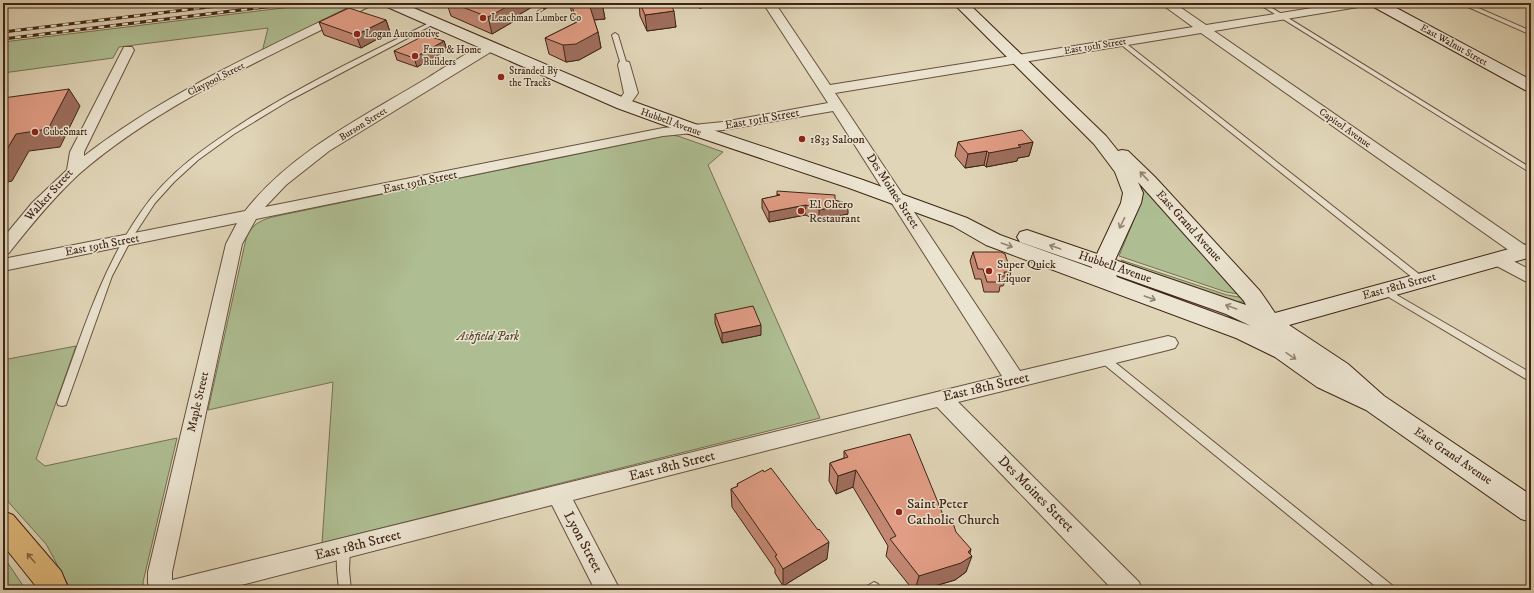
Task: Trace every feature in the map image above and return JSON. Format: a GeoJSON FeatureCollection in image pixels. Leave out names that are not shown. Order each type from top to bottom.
{"type":"FeatureCollection","features":[{"type":"Feature","properties":{"kind":"highway"},"geometry":{"type":"LineString","coordinates":[[3,524],[50,581],[54,590]]}},
{"type":"Feature","properties":{"kind":"main road","name":"Hubbell Avenue"},"geometry":{"type":"LineString","coordinates":[[390,3],[623,104],[960,222],[993,240],[1114,285],[1262,330]]}},
{"type":"Feature","properties":{"kind":"main road","name":"East Grand Avenue"},"geometry":{"type":"LineString","coordinates":[[960,3],[1018,58],[1100,140],[1124,171],[1132,193],[1128,211],[1103,263]]}},
{"type":"Feature","properties":{"kind":"main road","name":"East Walnut Street"},"geometry":{"type":"LineString","coordinates":[[1378,3],[1531,87]]}},
{"type":"Feature","properties":{"kind":"main road","name":"East Grand Avenue"},"geometry":{"type":"LineString","coordinates":[[1100,140],[1127,159],[1252,296],[1264,313],[1262,330],[1284,351],[1326,380],[1375,403],[1531,510]]}},
{"type":"Feature","properties":{"kind":"main road","name":"Hubbell Avenue"},"geometry":{"type":"LineString","coordinates":[[960,222],[1000,228],[1234,308],[1262,330]]}},
{"type":"Feature","properties":{"kind":"main road","name":"East 18th Street"},"geometry":{"type":"LineString","coordinates":[[1262,330],[1383,290],[1527,251]]}},
{"type":"Feature","properties":{"kind":"main road"},"geometry":{"type":"LineString","coordinates":[[1103,263],[1102,269],[1114,285]]}},
{"type":"Feature","properties":{"kind":"street","name":"Claypool Street"},"geometry":{"type":"LineString","coordinates":[[74,171],[114,139],[187,94],[368,3]]}},
{"type":"Feature","properties":{"kind":"street","name":"Des Moines Street"},"geometry":{"type":"LineString","coordinates":[[769,3],[899,200],[1015,380]]}},
{"type":"Feature","properties":{"kind":"street","name":"Capitol Avenue"},"geometry":{"type":"LineString","coordinates":[[1166,3],[1527,251]]}},
{"type":"Feature","properties":{"kind":"street","name":"East 19th Street"},"geometry":{"type":"LineString","coordinates":[[827,90],[1364,3]]}},
{"type":"Feature","properties":{"kind":"street","name":"Burson Street"},"geometry":{"type":"LineString","coordinates":[[248,216],[256,206],[281,182],[332,143],[490,46]]}},
{"type":"Feature","properties":{"kind":"street","name":"Walker Street"},"geometry":{"type":"LineString","coordinates":[[3,250],[38,206],[74,171],[77,152],[128,50]]}},
{"type":"Feature","properties":{"kind":"street"},"geometry":{"type":"LineString","coordinates":[[623,104],[631,93],[624,65]]}},
{"type":"Feature","properties":{"kind":"street","name":"East 19th Street"},"geometry":{"type":"LineString","coordinates":[[3,265],[663,132],[689,128],[723,126],[837,106]]}},
{"type":"Feature","properties":{"kind":"street","name":"Maple Street"},"geometry":{"type":"LineString","coordinates":[[165,590],[160,583],[160,572],[234,244],[248,216]]}},
{"type":"Feature","properties":{"kind":"street"},"geometry":{"type":"LineString","coordinates":[[1497,259],[1531,277]]}},
{"type":"Feature","properties":{"kind":"street","name":"East 18th Street"},"geometry":{"type":"LineString","coordinates":[[177,590],[941,398],[1168,343]]}},
{"type":"Feature","properties":{"kind":"street","name":"Des Moines Street"},"geometry":{"type":"LineString","coordinates":[[941,398],[1130,590]]}},
{"type":"Feature","properties":{"kind":"street","name":"Lyon Street"},"geometry":{"type":"LineString","coordinates":[[558,494],[608,590]]}},
{"type":"Feature","properties":{"kind":"lane"},"geometry":{"type":"LineString","coordinates":[[1260,3],[1531,171]]}},
{"type":"Feature","properties":{"kind":"lane"},"geometry":{"type":"LineString","coordinates":[[1462,3],[1531,32]]}},
{"type":"Feature","properties":{"kind":"lane"},"geometry":{"type":"LineString","coordinates":[[62,402],[108,276],[126,240],[150,204],[171,179],[208,149],[260,115],[298,93],[434,23]]}},
{"type":"Feature","properties":{"kind":"lane"},"geometry":{"type":"LineString","coordinates":[[615,35],[624,65]]}},
{"type":"Feature","properties":{"kind":"lane"},"geometry":{"type":"LineString","coordinates":[[1121,42],[1421,280]]}},
{"type":"Feature","properties":{"kind":"lane"},"geometry":{"type":"LineString","coordinates":[[1383,290],[1531,378]]}},
{"type":"Feature","properties":{"kind":"lane"},"geometry":{"type":"LineString","coordinates":[[1104,359],[1388,590]]}},
{"type":"Feature","properties":{"kind":"lane"},"geometry":{"type":"LineString","coordinates":[[344,549],[343,570],[345,590]]}},
{"type":"Feature","properties":{"kind":"lane"},"geometry":{"type":"LineString","coordinates":[[871,590],[874,588],[875,590]]}},
{"type":"Feature","properties":{"kind":"green space"},"geometry":{"type":"Polygon","coordinates":[[[324,3],[358,3],[262,52],[268,28],[119,47],[113,58],[3,73],[3,42],[324,3]]]}},
{"type":"Feature","properties":{"kind":"green space","name":"Ashfield Park"},"geometry":{"type":"Polygon","coordinates":[[[668,135],[678,136],[723,152],[708,165],[820,418],[322,543],[333,382],[208,410],[246,239],[251,229],[258,223],[277,216],[668,135]]]}},
{"type":"Feature","properties":{"kind":"green space"},"geometry":{"type":"Polygon","coordinates":[[[1135,177],[1238,294],[1226,292],[1119,256],[1142,200],[1141,192],[1135,177]]]}},
{"type":"Feature","properties":{"kind":"green space"},"geometry":{"type":"Polygon","coordinates":[[[1121,260],[1227,295],[1245,298],[1245,301],[1237,302],[1129,265],[1121,260]]]}},
{"type":"Feature","properties":{"kind":"green space"},"geometry":{"type":"Polygon","coordinates":[[[76,346],[36,459],[45,466],[177,438],[143,582],[144,590],[71,590],[46,544],[3,496],[3,360],[76,346]]]}},
{"type":"Feature","properties":{"kind":"green space"},"geometry":{"type":"Polygon","coordinates":[[[3,556],[26,590],[3,590],[3,556]]]}},
{"type":"Feature","properties":{"kind":"building"},"geometry":{"type":"Polygon","coordinates":[[[452,3],[510,3],[512,4],[488,17],[452,3]]]}},
{"type":"Feature","properties":{"kind":"building"},"geometry":{"type":"Polygon","coordinates":[[[571,3],[601,3],[589,4],[598,32],[576,44],[563,45],[545,38],[577,22],[571,3]]]}},
{"type":"Feature","properties":{"kind":"building"},"geometry":{"type":"Polygon","coordinates":[[[640,3],[670,3],[674,11],[645,15],[640,3]]]}},
{"type":"Feature","properties":{"kind":"building"},"geometry":{"type":"Polygon","coordinates":[[[349,8],[386,20],[356,35],[319,22],[349,8]]]}},
{"type":"Feature","properties":{"kind":"building"},"geometry":{"type":"Polygon","coordinates":[[[425,35],[444,41],[414,58],[394,51],[425,35]]]}},
{"type":"Feature","properties":{"kind":"building"},"geometry":{"type":"Polygon","coordinates":[[[69,89],[48,129],[16,134],[3,156],[3,98],[69,89]]]}},
{"type":"Feature","properties":{"kind":"building"},"geometry":{"type":"Polygon","coordinates":[[[1022,130],[1033,142],[1018,145],[1021,147],[989,153],[987,151],[968,154],[958,142],[1022,130]]]}},
{"type":"Feature","properties":{"kind":"building"},"geometry":{"type":"Polygon","coordinates":[[[777,191],[835,195],[835,200],[848,204],[819,210],[806,205],[769,212],[762,199],[780,195],[777,194],[777,191]]]}},
{"type":"Feature","properties":{"kind":"building"},"geometry":{"type":"Polygon","coordinates":[[[973,252],[1001,252],[1005,254],[1011,272],[1004,272],[1006,276],[1000,276],[1002,282],[987,282],[983,269],[978,269],[973,252]]]}},
{"type":"Feature","properties":{"kind":"building"},"geometry":{"type":"Polygon","coordinates":[[[753,306],[761,325],[722,333],[715,314],[753,306]]]}},
{"type":"Feature","properties":{"kind":"building","name":"Saint Peter Catholic Church"},"geometry":{"type":"Polygon","coordinates":[[[910,434],[946,522],[952,520],[956,532],[971,549],[968,552],[972,556],[961,563],[919,576],[890,539],[896,536],[856,470],[838,476],[830,463],[848,457],[844,451],[910,434]]]}},
{"type":"Feature","properties":{"kind":"building"},"geometry":{"type":"Polygon","coordinates":[[[771,468],[818,530],[819,529],[829,542],[783,569],[775,556],[777,555],[731,489],[738,486],[737,484],[763,470],[764,472],[771,468]]]}},
{"type":"Feature","properties":{"kind":"railway"},"geometry":{"type":"LineString","coordinates":[[3,32],[242,3]]}},
{"type":"Feature","properties":{"kind":"railway"},"geometry":{"type":"LineString","coordinates":[[3,39],[298,3]]}},
{"type":"Feature","properties":{"kind":"railway"},"geometry":{"type":"LineString","coordinates":[[538,12],[553,3]]}},
{"type":"Feature","properties":{"kind":"place","name":"Leachman Lumber Co"},"geometry":{"type":"Point","coordinates":[483,18]}},
{"type":"Feature","properties":{"kind":"place","name":"Logan Automotive"},"geometry":{"type":"Point","coordinates":[357,34]}},
{"type":"Feature","properties":{"kind":"place","name":"Farm & Home Builders"},"geometry":{"type":"Point","coordinates":[415,56]}},
{"type":"Feature","properties":{"kind":"place","name":"Stranded By the Tracks"},"geometry":{"type":"Point","coordinates":[501,77]}},
{"type":"Feature","properties":{"kind":"place","name":"CubeSmart"},"geometry":{"type":"Point","coordinates":[35,132]}},
{"type":"Feature","properties":{"kind":"place","name":"1833 Saloon"},"geometry":{"type":"Point","coordinates":[802,139]}},
{"type":"Feature","properties":{"kind":"place","name":"El Chero Restaurant"},"geometry":{"type":"Point","coordinates":[801,211]}},
{"type":"Feature","properties":{"kind":"place","name":"Super Quick Liquor"},"geometry":{"type":"Point","coordinates":[989,271]}},
{"type":"Feature","properties":{"kind":"place","name":"Saint Peter Catholic Church"},"geometry":{"type":"Point","coordinates":[899,512]}}]}
